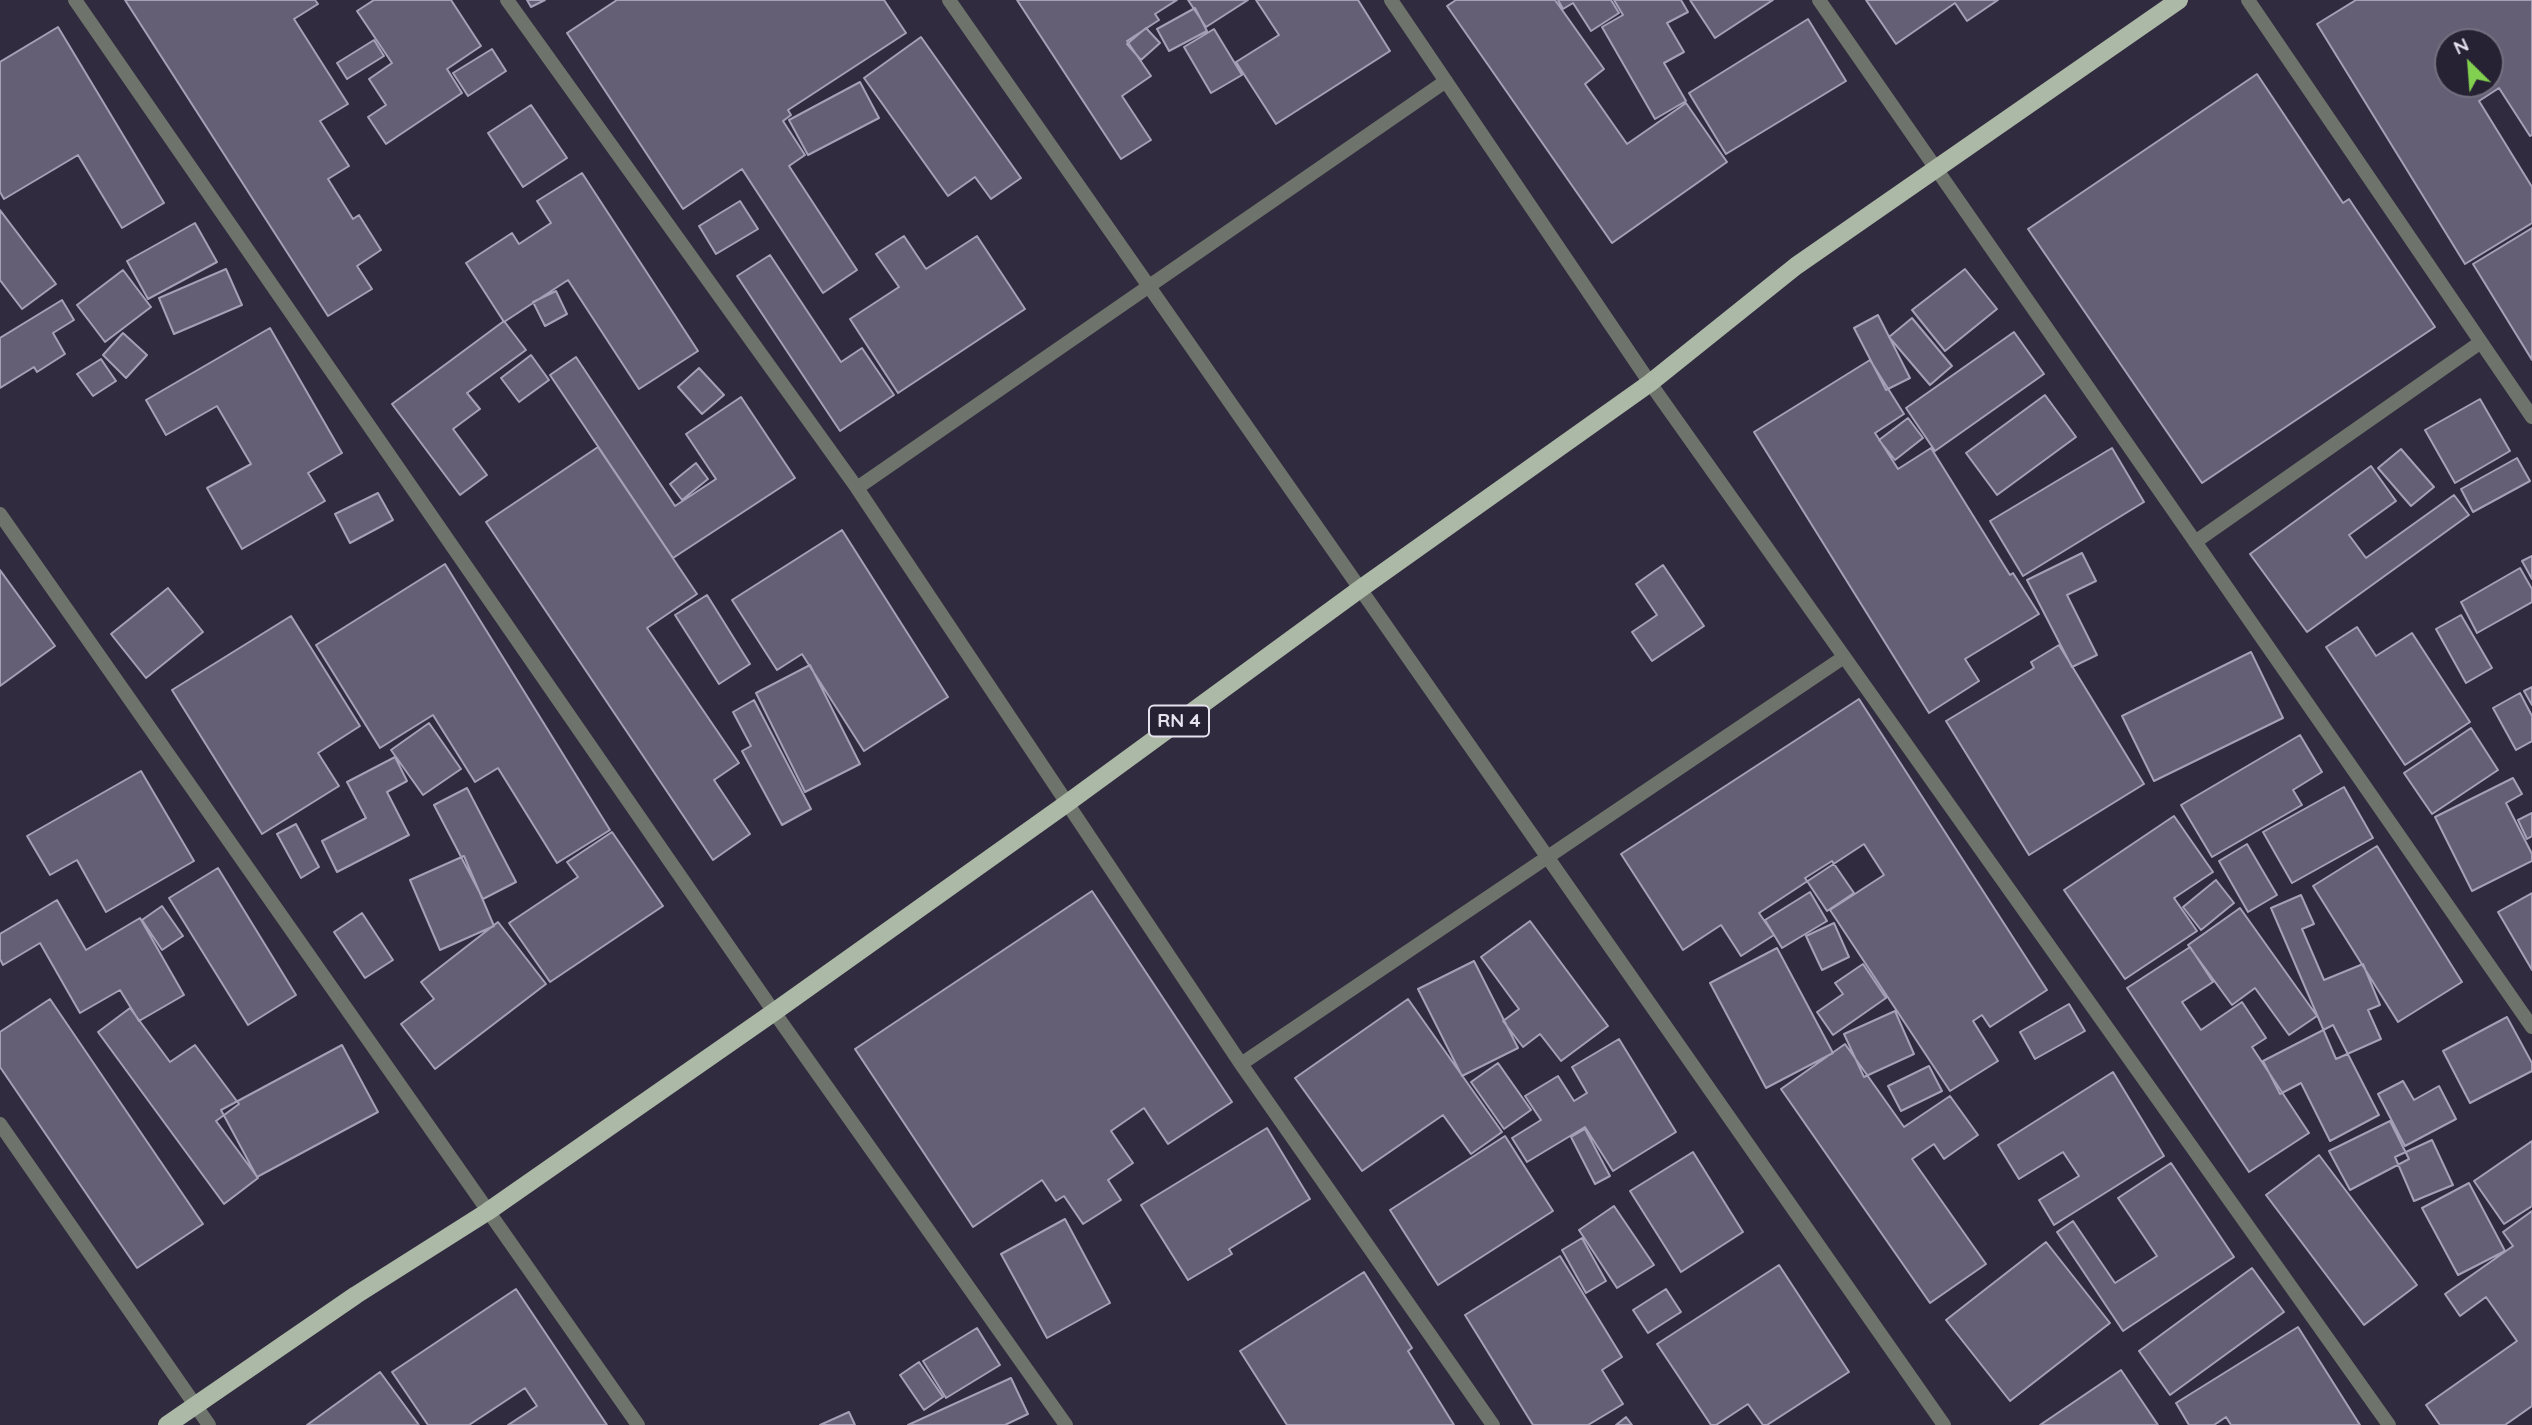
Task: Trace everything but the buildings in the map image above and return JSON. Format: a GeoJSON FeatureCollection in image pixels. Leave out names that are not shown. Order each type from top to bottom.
{"type":"FeatureCollection","features":[{"type":"Feature","properties":{"kind":"main road","name":"RN 4"},"geometry":{"type":"LineString","coordinates":[[167,1425],[197,1407],[356,1295],[487,1212],[774,1012],[1650,383],[1796,266],[2179,0]]}},
{"type":"Feature","properties":{"kind":"street"},"geometry":{"type":"LineString","coordinates":[[75,0],[774,1012],[1066,1425]]}},
{"type":"Feature","properties":{"kind":"street"},"geometry":{"type":"LineString","coordinates":[[507,0],[857,488],[1241,1064],[1493,1425]]}},
{"type":"Feature","properties":{"kind":"street"},"geometry":{"type":"LineString","coordinates":[[949,0],[1944,1425]]}},
{"type":"Feature","properties":{"kind":"street"},"geometry":{"type":"LineString","coordinates":[[1391,0],[1650,383],[2389,1425]]}},
{"type":"Feature","properties":{"kind":"street"},"geometry":{"type":"LineString","coordinates":[[1819,0],[2532,1027]]}},
{"type":"Feature","properties":{"kind":"street"},"geometry":{"type":"LineString","coordinates":[[2248,0],[2532,417]]}},
{"type":"Feature","properties":{"kind":"street"},"geometry":{"type":"LineString","coordinates":[[857,488],[1446,81]]}},
{"type":"Feature","properties":{"kind":"street"},"geometry":{"type":"LineString","coordinates":[[2194,542],[2481,342]]}},
{"type":"Feature","properties":{"kind":"street"},"geometry":{"type":"LineString","coordinates":[[0,514],[638,1425]]}},
{"type":"Feature","properties":{"kind":"street"},"geometry":{"type":"LineString","coordinates":[[1241,1064],[1844,657]]}},
{"type":"Feature","properties":{"kind":"street"},"geometry":{"type":"LineString","coordinates":[[0,1125],[209,1425]]}}]}
